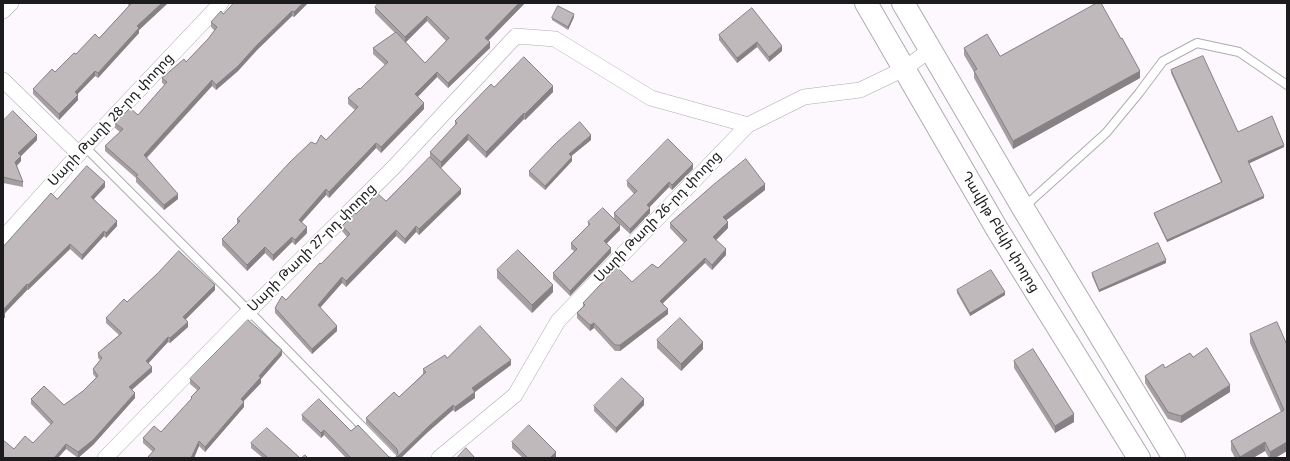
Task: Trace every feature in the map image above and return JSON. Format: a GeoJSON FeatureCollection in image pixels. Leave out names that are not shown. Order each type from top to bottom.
{"type":"FeatureCollection","features":[{"type":"Feature","properties":{"kind":"main road","name":"Դավիթ Բեկի փողոց"},"geometry":{"type":"LineString","coordinates":[[866,3],[997,229],[1139,458]]}},
{"type":"Feature","properties":{"kind":"main road"},"geometry":{"type":"LineString","coordinates":[[903,3],[1023,208],[1174,458]]}},
{"type":"Feature","properties":{"kind":"street"},"geometry":{"type":"LineString","coordinates":[[3,11],[11,3]]}},
{"type":"Feature","properties":{"kind":"street","name":"Սարի Թաղի 28-րդ փողոց"},"geometry":{"type":"LineString","coordinates":[[3,238],[82,150],[221,3]]}},
{"type":"Feature","properties":{"kind":"street","name":"Սարի Թաղի 27-րդ փողոց"},"geometry":{"type":"LineString","coordinates":[[105,458],[249,311],[393,168],[516,36],[555,38],[650,98],[748,125]]}},
{"type":"Feature","properties":{"kind":"street","name":"Սարի Թաղի 26-րդ փողոց"},"geometry":{"type":"LineString","coordinates":[[439,458],[515,395],[558,321],[748,125],[804,97],[860,90],[904,69],[930,50]]}},
{"type":"Feature","properties":{"kind":"street"},"geometry":{"type":"LineString","coordinates":[[3,80],[82,150]]}},
{"type":"Feature","properties":{"kind":"lane"},"geometry":{"type":"LineString","coordinates":[[1023,208],[1106,133],[1163,61],[1197,43],[1239,52],[1287,84]]}},
{"type":"Feature","properties":{"kind":"lane"},"geometry":{"type":"LineString","coordinates":[[82,150],[249,311],[393,458]]}},
{"type":"Feature","properties":{"kind":"building"},"geometry":{"type":"Polygon","coordinates":[[[132,3],[162,3],[137,26],[139,28],[98,73],[95,71],[75,92],[78,95],[59,114],[33,89],[52,69],[55,72],[74,53],[76,54],[95,34],[99,38],[132,3]]]}},
{"type":"Feature","properties":{"kind":"building"},"geometry":{"type":"Polygon","coordinates":[[[234,3],[303,3],[294,12],[292,11],[238,66],[216,85],[212,80],[144,155],[178,194],[164,205],[136,176],[138,175],[105,146],[123,129],[115,123],[130,108],[138,115],[167,82],[162,78],[184,59],[186,62],[208,39],[217,27],[211,22],[221,11],[223,14],[234,3]]]}},
{"type":"Feature","properties":{"kind":"building"},"geometry":{"type":"Polygon","coordinates":[[[379,3],[519,3],[485,38],[490,42],[448,83],[437,72],[415,94],[424,103],[381,147],[376,143],[329,192],[326,189],[299,220],[307,227],[295,240],[292,237],[273,255],[265,247],[247,265],[222,239],[240,221],[237,219],[290,162],[311,142],[316,144],[321,135],[326,140],[358,107],[348,98],[359,88],[360,89],[388,62],[373,48],[396,32],[425,63],[449,38],[427,16],[405,37],[375,7],[379,3]]]}},
{"type":"Feature","properties":{"kind":"building"},"geometry":{"type":"Polygon","coordinates":[[[1097,3],[1101,3],[1140,71],[1013,141],[974,71],[977,69],[964,48],[987,34],[1000,56],[1097,3]]]}},
{"type":"Feature","properties":{"kind":"building"},"geometry":{"type":"Polygon","coordinates":[[[558,6],[574,14],[568,27],[552,18],[558,6]]]}},
{"type":"Feature","properties":{"kind":"building"},"geometry":{"type":"Polygon","coordinates":[[[752,8],[782,46],[769,57],[757,42],[737,58],[719,35],[752,8]]]}},
{"type":"Feature","properties":{"kind":"building"},"geometry":{"type":"Polygon","coordinates":[[[1203,56],[1238,132],[1272,116],[1284,145],[1248,161],[1264,196],[1167,240],[1154,213],[1222,182],[1171,70],[1203,56]]]}},
{"type":"Feature","properties":{"kind":"building"},"geometry":{"type":"Polygon","coordinates":[[[524,57],[553,86],[486,152],[468,134],[441,162],[430,152],[457,123],[455,121],[491,84],[494,87],[524,57]]]}},
{"type":"Feature","properties":{"kind":"building"},"geometry":{"type":"Polygon","coordinates":[[[13,111],[37,135],[18,153],[21,156],[15,162],[23,182],[3,177],[3,121],[13,111]]]}},
{"type":"Feature","properties":{"kind":"building"},"geometry":{"type":"Polygon","coordinates":[[[580,122],[591,135],[569,154],[572,157],[545,186],[529,171],[556,143],[580,122]]]}},
{"type":"Feature","properties":{"kind":"building"},"geometry":{"type":"Polygon","coordinates":[[[668,139],[693,164],[672,185],[669,182],[647,205],[650,208],[630,229],[614,213],[637,191],[627,181],[668,139]]]}},
{"type":"Feature","properties":{"kind":"building"},"geometry":{"type":"Polygon","coordinates":[[[430,157],[461,189],[419,229],[416,226],[405,239],[396,230],[346,281],[342,277],[318,305],[337,326],[312,349],[275,308],[282,296],[286,300],[320,263],[321,264],[350,234],[342,226],[355,213],[356,214],[377,193],[386,201],[430,157]]]}},
{"type":"Feature","properties":{"kind":"building"},"geometry":{"type":"Polygon","coordinates":[[[746,159],[765,184],[723,217],[728,222],[713,237],[726,249],[712,265],[705,258],[660,301],[668,309],[620,345],[615,345],[594,323],[590,325],[577,313],[585,305],[583,303],[617,267],[632,282],[652,264],[658,268],[687,240],[670,223],[713,185],[746,159]]]}},
{"type":"Feature","properties":{"kind":"building"},"geometry":{"type":"Polygon","coordinates":[[[87,166],[105,182],[91,197],[117,221],[106,233],[104,231],[82,255],[70,244],[28,285],[27,284],[3,310],[3,247],[51,193],[57,199],[87,166]]]}},
{"type":"Feature","properties":{"kind":"building"},"geometry":{"type":"Polygon","coordinates":[[[603,208],[620,225],[604,241],[611,248],[570,291],[553,273],[577,249],[571,243],[590,224],[588,222],[603,208]]]}},
{"type":"Feature","properties":{"kind":"building"},"geometry":{"type":"Polygon","coordinates":[[[1158,243],[1166,260],[1099,290],[1092,273],[1158,243]]]}},
{"type":"Feature","properties":{"kind":"building"},"geometry":{"type":"Polygon","coordinates":[[[518,250],[553,285],[532,305],[497,270],[518,250]]]}},
{"type":"Feature","properties":{"kind":"building"},"geometry":{"type":"Polygon","coordinates":[[[179,251],[215,285],[183,317],[188,322],[170,338],[168,337],[146,361],[152,367],[129,387],[135,393],[93,440],[78,452],[66,444],[54,458],[3,458],[3,440],[14,449],[25,436],[33,443],[53,422],[31,399],[44,386],[64,405],[83,391],[98,376],[93,369],[102,358],[98,353],[122,333],[106,318],[124,299],[127,302],[179,251]]]}},
{"type":"Feature","properties":{"kind":"building"},"geometry":{"type":"Polygon","coordinates":[[[991,270],[1005,292],[970,313],[957,290],[991,270]]]}},
{"type":"Feature","properties":{"kind":"building"},"geometry":{"type":"Polygon","coordinates":[[[680,318],[703,342],[681,364],[657,340],[680,318]]]}},
{"type":"Feature","properties":{"kind":"building"},"geometry":{"type":"Polygon","coordinates":[[[248,320],[282,350],[259,376],[261,377],[241,399],[244,402],[205,447],[199,441],[191,458],[147,458],[155,449],[143,438],[154,426],[161,432],[192,398],[191,397],[200,388],[190,379],[248,320]]]}},
{"type":"Feature","properties":{"kind":"building"},"geometry":{"type":"Polygon","coordinates":[[[1277,322],[1287,345],[1287,442],[1270,452],[1265,442],[1240,457],[1231,441],[1284,410],[1250,334],[1277,322]]]}},
{"type":"Feature","properties":{"kind":"building"},"geometry":{"type":"Polygon","coordinates":[[[480,326],[511,360],[472,388],[475,392],[455,407],[453,405],[395,458],[398,454],[397,449],[366,418],[394,392],[399,397],[426,372],[423,369],[445,355],[447,358],[480,326]]]}},
{"type":"Feature","properties":{"kind":"building"},"geometry":{"type":"Polygon","coordinates":[[[1207,348],[1230,385],[1181,416],[1168,412],[1145,376],[1163,364],[1165,368],[1190,353],[1193,357],[1207,348]]]}},
{"type":"Feature","properties":{"kind":"building"},"geometry":{"type":"Polygon","coordinates":[[[1033,349],[1074,414],[1055,426],[1014,361],[1033,349]]]}},
{"type":"Feature","properties":{"kind":"building"},"geometry":{"type":"Polygon","coordinates":[[[622,378],[644,399],[616,428],[594,406],[622,378]]]}},
{"type":"Feature","properties":{"kind":"building"},"geometry":{"type":"Polygon","coordinates":[[[319,399],[351,431],[358,425],[389,457],[395,458],[351,458],[324,430],[321,433],[302,415],[319,399]]]}},
{"type":"Feature","properties":{"kind":"building"},"geometry":{"type":"Polygon","coordinates":[[[529,425],[556,452],[550,458],[528,458],[512,442],[529,425]]]}},
{"type":"Feature","properties":{"kind":"building"},"geometry":{"type":"Polygon","coordinates":[[[267,428],[300,458],[268,458],[251,443],[267,428]]]}},
{"type":"Feature","properties":{"kind":"building"},"geometry":{"type":"Polygon","coordinates":[[[466,448],[475,458],[457,458],[466,448]]]}}]}
